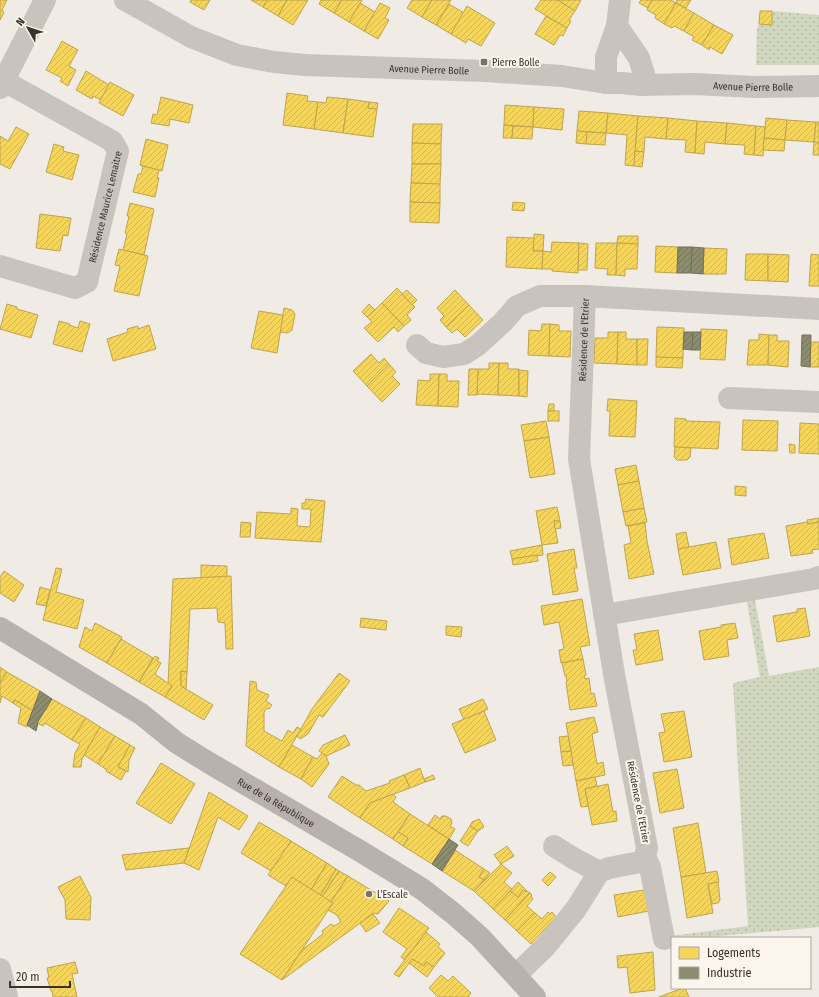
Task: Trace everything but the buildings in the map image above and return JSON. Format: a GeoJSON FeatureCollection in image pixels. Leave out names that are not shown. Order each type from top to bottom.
{"type":"FeatureCollection","features":[{"type":"Feature","properties":{"kind":"main road","name":"Rue de la République"},"geometry":{"type":"LineString","coordinates":[[0,628],[141,714],[177,742],[224,772],[404,876],[454,914],[480,937],[535,997]]}},
{"type":"Feature","properties":{"kind":"street","name":"Résidence Maurice Lemaitre"},"geometry":{"type":"LineString","coordinates":[[0,266],[75,288],[87,282],[118,151],[112,141],[2,84],[45,0]]}},
{"type":"Feature","properties":{"kind":"street","name":"Avenue Pierre Bolle"},"geometry":{"type":"LineString","coordinates":[[125,0],[191,37],[237,55],[264,61],[304,65],[485,71],[562,76],[606,76],[747,87],[819,86]]}},
{"type":"Feature","properties":{"kind":"street"},"geometry":{"type":"LineString","coordinates":[[606,76],[606,57],[617,26],[620,0]]}},
{"type":"Feature","properties":{"kind":"street"},"geometry":{"type":"LineString","coordinates":[[617,26],[638,58],[643,79]]}},
{"type":"Feature","properties":{"kind":"street"},"geometry":{"type":"LineString","coordinates":[[417,345],[426,353],[444,357],[464,354],[478,345],[503,322],[517,306],[540,296],[585,296]]}},
{"type":"Feature","properties":{"kind":"street","name":"Résidence de l'Etrier"},"geometry":{"type":"LineString","coordinates":[[599,872],[609,868],[640,862],[645,857],[647,848],[614,674],[579,459],[585,296],[819,309]]}},
{"type":"Feature","properties":{"kind":"street"},"geometry":{"type":"LineString","coordinates":[[730,398],[819,402]]}},
{"type":"Feature","properties":{"kind":"street"},"geometry":{"type":"LineString","coordinates":[[604,615],[814,580],[819,577]]}},
{"type":"Feature","properties":{"kind":"street"},"geometry":{"type":"LineString","coordinates":[[516,975],[545,947],[576,909],[599,872],[554,846]]}},
{"type":"Feature","properties":{"kind":"street"},"geometry":{"type":"LineString","coordinates":[[645,857],[650,867],[664,939]]}},
{"type":"Feature","properties":{"kind":"street"},"geometry":{"type":"LineString","coordinates":[[0,969],[7,997]]}},
{"type":"Feature","properties":{"kind":"green space"},"geometry":{"type":"Polygon","coordinates":[[[772,11],[819,15],[819,65],[756,65],[757,29],[759,24],[772,25],[772,11]]]}},
{"type":"Feature","properties":{"kind":"green space"},"geometry":{"type":"Polygon","coordinates":[[[753,589],[769,676],[819,667],[819,927],[708,937],[671,937],[670,936],[748,926],[733,683],[760,677],[745,591],[753,589]]]}},
{"type":"Feature","properties":{"kind":"place","name":"Pierre Bolle"},"geometry":{"type":"Point","coordinates":[484,62]}},
{"type":"Feature","properties":{"kind":"place","name":"L'Escale"},"geometry":{"type":"Point","coordinates":[369,894]}}]}
